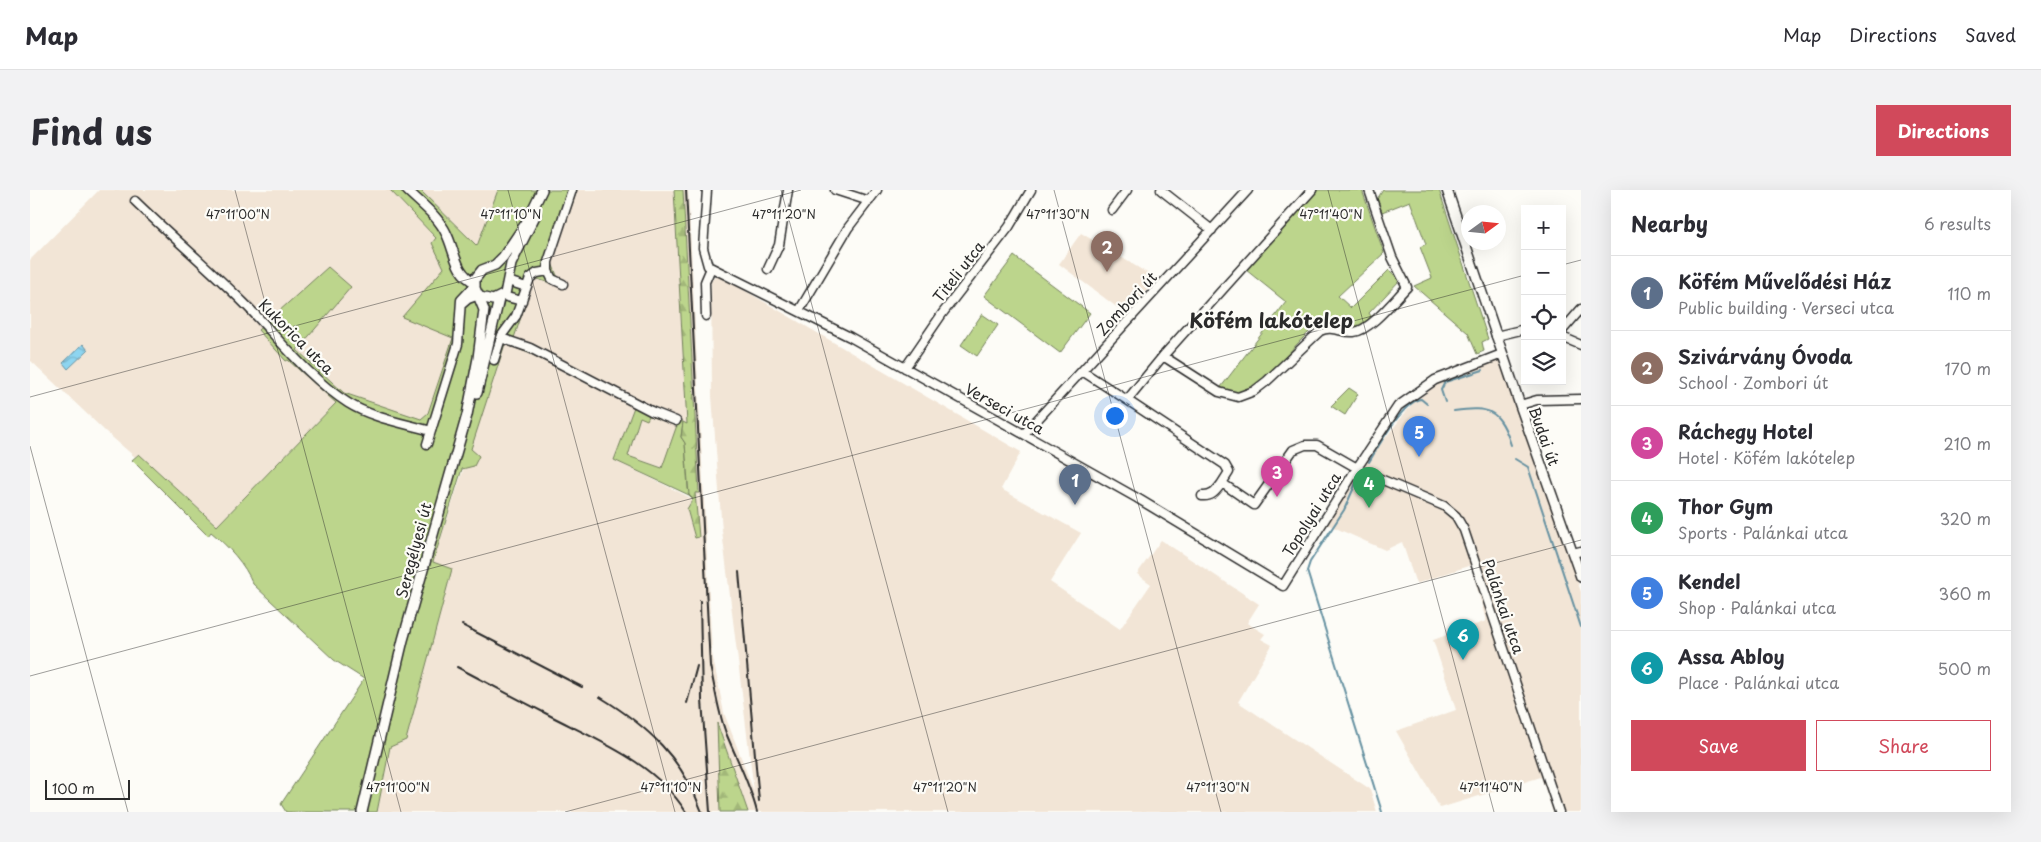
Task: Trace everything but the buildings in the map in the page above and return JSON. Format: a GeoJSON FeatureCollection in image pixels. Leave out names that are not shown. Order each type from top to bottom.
{"type":"FeatureCollection","features":[{"type":"Feature","properties":{"kind":"main road","name":"Seregélyesi út"},"geometry":{"type":"LineString","coordinates":[[362,812],[411,607],[467,415],[484,320],[484,310],[475,283],[461,272],[458,261],[441,225],[406,190]]}},
{"type":"Feature","properties":{"kind":"main road"},"geometry":{"type":"LineString","coordinates":[[458,261],[467,271],[479,272],[492,267],[503,258],[542,190]]}},
{"type":"Feature","properties":{"kind":"main road"},"geometry":{"type":"LineString","coordinates":[[467,415],[476,398],[501,297],[507,289],[511,264],[535,216],[542,190]]}},
{"type":"Feature","properties":{"kind":"main road","name":"Budai út"},"geometry":{"type":"LineString","coordinates":[[1448,190],[1520,405],[1577,552],[1581,577]]}},
{"type":"Feature","properties":{"kind":"main road"},"geometry":{"type":"LineString","coordinates":[[492,267],[500,269],[508,279]]}},
{"type":"Feature","properties":{"kind":"main road"},"geometry":{"type":"LineString","coordinates":[[475,283],[479,272]]}},
{"type":"Feature","properties":{"kind":"main road"},"geometry":{"type":"LineString","coordinates":[[480,296],[491,300],[501,297]]}},
{"type":"Feature","properties":{"kind":"street"},"geometry":{"type":"LineString","coordinates":[[564,284],[552,279],[548,271],[548,262],[572,190]]}},
{"type":"Feature","properties":{"kind":"street"},"geometry":{"type":"LineString","coordinates":[[706,316],[705,282],[709,267],[703,248],[707,190]]}},
{"type":"Feature","properties":{"kind":"street"},"geometry":{"type":"LineString","coordinates":[[768,269],[779,245],[788,190]]}},
{"type":"Feature","properties":{"kind":"street"},"geometry":{"type":"LineString","coordinates":[[835,190],[868,201]]}},
{"type":"Feature","properties":{"kind":"street"},"geometry":{"type":"LineString","coordinates":[[799,311],[848,228],[877,190]]}},
{"type":"Feature","properties":{"kind":"street","name":"Titeli utca"},"geometry":{"type":"LineString","coordinates":[[905,368],[942,314],[1009,227],[1031,190]]}},
{"type":"Feature","properties":{"kind":"street"},"geometry":{"type":"LineString","coordinates":[[1112,210],[1127,190]]}},
{"type":"Feature","properties":{"kind":"street"},"geometry":{"type":"LineString","coordinates":[[1161,190],[1212,230]]}},
{"type":"Feature","properties":{"kind":"street","name":"Zombori út"},"geometry":{"type":"LineString","coordinates":[[1024,434],[1248,190]]}},
{"type":"Feature","properties":{"kind":"street"},"geometry":{"type":"LineString","coordinates":[[1126,400],[1312,190]]}},
{"type":"Feature","properties":{"kind":"street"},"geometry":{"type":"LineString","coordinates":[[1163,356],[1219,392],[1230,396],[1246,395],[1267,381],[1320,331],[1331,328],[1354,332],[1366,328],[1407,287],[1392,257],[1369,190]]}},
{"type":"Feature","properties":{"kind":"street","name":"Kukorica utca"},"geometry":{"type":"LineString","coordinates":[[136,201],[185,250],[242,301],[287,350],[341,398],[354,406],[375,414],[431,431]]}},
{"type":"Feature","properties":{"kind":"street","name":"Verseci utca"},"geometry":{"type":"LineString","coordinates":[[709,267],[799,311],[1024,434],[1137,498],[1283,586]]}},
{"type":"Feature","properties":{"kind":"street"},"geometry":{"type":"LineString","coordinates":[[494,360],[501,338],[516,316],[526,287],[533,275],[548,271]]}},
{"type":"Feature","properties":{"kind":"street"},"geometry":{"type":"LineString","coordinates":[[508,279],[526,287]]}},
{"type":"Feature","properties":{"kind":"street"},"geometry":{"type":"LineString","coordinates":[[427,444],[458,344],[462,297],[475,283]]}},
{"type":"Feature","properties":{"kind":"street"},"geometry":{"type":"LineString","coordinates":[[460,306],[468,298],[480,296]]}},
{"type":"Feature","properties":{"kind":"street"},"geometry":{"type":"LineString","coordinates":[[501,297],[522,301]]}},
{"type":"Feature","properties":{"kind":"street"},"geometry":{"type":"LineString","coordinates":[[1566,326],[1581,309]]}},
{"type":"Feature","properties":{"kind":"street"},"geometry":{"type":"LineString","coordinates":[[1496,336],[1521,330]]}},
{"type":"Feature","properties":{"kind":"street"},"geometry":{"type":"LineString","coordinates":[[501,338],[530,348],[651,411],[676,421]]}},
{"type":"Feature","properties":{"kind":"street"},"geometry":{"type":"LineString","coordinates":[[1566,339],[1581,345]]}},
{"type":"Feature","properties":{"kind":"street","name":"Topolyai utca"},"geometry":{"type":"LineString","coordinates":[[1283,586],[1393,413],[1415,392],[1435,380],[1502,354]]}},
{"type":"Feature","properties":{"kind":"street"},"geometry":{"type":"LineString","coordinates":[[1082,371],[1226,466],[1229,472],[1222,483],[1214,493],[1202,496]]}},
{"type":"Feature","properties":{"kind":"street"},"geometry":{"type":"LineString","coordinates":[[1520,405],[1537,400],[1581,399]]}},
{"type":"Feature","properties":{"kind":"street"},"geometry":{"type":"LineString","coordinates":[[1222,483],[1254,505],[1288,454],[1299,446],[1306,445],[1322,447],[1357,468]]}},
{"type":"Feature","properties":{"kind":"street","name":"Palánkai utca"},"geometry":{"type":"LineString","coordinates":[[1357,468],[1438,502],[1451,511],[1461,523],[1559,812]]}},
{"type":"Feature","properties":{"kind":"shaded area"},"geometry":{"type":"Polygon","coordinates":[[[99,190],[390,190],[436,238],[433,243],[444,269],[453,338],[428,413],[420,419],[344,393],[297,350],[350,287],[286,361],[288,360],[336,403],[217,526],[139,454],[135,457],[106,432],[30,360],[30,260],[99,190]]]}},
{"type":"Feature","properties":{"kind":"shaded area"},"geometry":{"type":"Polygon","coordinates":[[[420,190],[498,190],[477,246],[420,190]]]}},
{"type":"Feature","properties":{"kind":"shaded area"},"geometry":{"type":"Polygon","coordinates":[[[577,190],[674,190],[687,424],[514,338],[534,278],[562,287],[552,263],[577,190]]]}},
{"type":"Feature","properties":{"kind":"shaded area"},"geometry":{"type":"Polygon","coordinates":[[[683,190],[688,190],[712,653],[724,713],[754,791],[722,531],[712,396],[711,282],[715,276],[720,276],[1021,452],[1001,489],[1081,533],[1050,582],[1120,629],[1151,584],[1137,574],[1161,540],[1259,604],[1247,623],[1265,634],[1261,639],[1272,645],[1238,702],[1370,789],[1377,812],[748,812],[718,725],[720,812],[377,812],[390,747],[406,740],[452,569],[433,562],[505,343],[531,354],[634,407],[614,460],[693,499],[688,509],[695,537],[698,537],[695,493],[699,492],[683,190]]]}},
{"type":"Feature","properties":{"kind":"shaded area"},"geometry":{"type":"Polygon","coordinates":[[[1081,233],[1157,279],[1126,314],[1059,264],[1081,233]]]}},
{"type":"Feature","properties":{"kind":"shaded area"},"geometry":{"type":"Polygon","coordinates":[[[1502,359],[1581,592],[1581,812],[1553,812],[1541,777],[1440,808],[1396,731],[1456,710],[1433,640],[1486,621],[1471,565],[1416,584],[1402,542],[1385,550],[1320,521],[1413,403],[1438,384],[1502,359]]]}},
{"type":"Feature","properties":{"kind":"shaded area"},"geometry":{"type":"Polygon","coordinates":[[[649,416],[677,425],[663,468],[628,456],[640,417],[649,416]]]}},
{"type":"Feature","properties":{"kind":"green space"},"geometry":{"type":"Polygon","coordinates":[[[390,190],[420,190],[477,246],[498,190],[577,190],[552,263],[558,278],[565,280],[563,287],[534,278],[514,338],[683,422],[681,437],[685,443],[688,489],[690,493],[689,495],[614,460],[634,407],[531,354],[505,344],[471,449],[479,456],[474,466],[462,469],[433,562],[452,569],[406,740],[390,747],[377,812],[286,812],[281,804],[364,679],[334,660],[253,584],[241,562],[230,549],[211,532],[208,536],[132,460],[139,454],[217,526],[336,403],[288,360],[286,361],[258,330],[328,267],[351,287],[297,350],[344,393],[421,419],[428,413],[453,338],[402,317],[444,268],[432,243],[436,238],[390,190]],[[649,416],[647,420],[640,417],[628,456],[662,468],[677,425],[649,416]]]}},
{"type":"Feature","properties":{"kind":"green space"},"geometry":{"type":"Polygon","coordinates":[[[674,190],[683,190],[699,493],[695,493],[699,537],[695,538],[687,509],[693,499],[689,495],[685,443],[681,437],[683,422],[687,424],[674,190]]]}},
{"type":"Feature","properties":{"kind":"green space"},"geometry":{"type":"Polygon","coordinates":[[[1318,190],[1362,190],[1384,253],[1338,296],[1351,308],[1389,270],[1400,280],[1369,313],[1371,316],[1363,323],[1348,327],[1324,325],[1316,328],[1308,333],[1277,366],[1250,389],[1237,393],[1229,391],[1221,387],[1286,302],[1246,270],[1318,190]]]}},
{"type":"Feature","properties":{"kind":"green space"},"geometry":{"type":"Polygon","coordinates":[[[1383,190],[1439,190],[1488,339],[1482,342],[1484,351],[1477,354],[1468,333],[1414,286],[1432,278],[1420,247],[1426,244],[1410,201],[1382,212],[1377,199],[1383,190]]]}},
{"type":"Feature","properties":{"kind":"green space"},"geometry":{"type":"Polygon","coordinates":[[[1014,256],[1090,313],[1060,353],[984,296],[1014,256]]]}},
{"type":"Feature","properties":{"kind":"green space"},"geometry":{"type":"Polygon","coordinates":[[[982,314],[998,325],[977,356],[961,345],[982,314]]]}},
{"type":"Feature","properties":{"kind":"green space"},"geometry":{"type":"Polygon","coordinates":[[[1349,388],[1358,394],[1345,415],[1331,406],[1349,388]]]}},
{"type":"Feature","properties":{"kind":"green space"},"geometry":{"type":"Polygon","coordinates":[[[717,723],[748,812],[720,812],[717,723]]]}},
{"type":"Feature","properties":{"kind":"water"},"geometry":{"type":"Polygon","coordinates":[[[83,344],[88,350],[68,369],[63,363],[83,344]]]}},
{"type":"Feature","properties":{"kind":"waterway"},"geometry":{"type":"LineString","coordinates":[[1445,402],[1441,390],[1445,382],[1483,370]]}},
{"type":"Feature","properties":{"kind":"waterway"},"geometry":{"type":"LineString","coordinates":[[1369,462],[1399,416],[1414,402],[1421,399],[1427,404]]}},
{"type":"Feature","properties":{"kind":"waterway"},"geometry":{"type":"LineString","coordinates":[[1454,411],[1477,409],[1492,413],[1503,424],[1511,445]]}},
{"type":"Feature","properties":{"kind":"waterway"},"geometry":{"type":"LineString","coordinates":[[1515,459],[1528,467],[1581,627]]}},
{"type":"Feature","properties":{"kind":"waterway"},"geometry":{"type":"LineString","coordinates":[[1356,483],[1344,510],[1310,562],[1307,571],[1382,812]]}},
{"type":"Feature","properties":{"kind":"railway"},"geometry":{"type":"LineString","coordinates":[[686,190],[710,666],[723,725],[747,782],[757,812]]}},
{"type":"Feature","properties":{"kind":"railway"},"geometry":{"type":"LineString","coordinates":[[739,572],[759,801]]}},
{"type":"Feature","properties":{"kind":"railway"},"geometry":{"type":"LineString","coordinates":[[700,601],[702,700],[710,812]]}},
{"type":"Feature","properties":{"kind":"railway"},"geometry":{"type":"LineString","coordinates":[[462,625],[582,687]]}},
{"type":"Feature","properties":{"kind":"railway"},"geometry":{"type":"LineString","coordinates":[[687,703],[697,666]]}},
{"type":"Feature","properties":{"kind":"railway"},"geometry":{"type":"LineString","coordinates":[[457,667],[604,743],[641,765],[673,794],[686,812]]}},
{"type":"Feature","properties":{"kind":"railway"},"geometry":{"type":"LineString","coordinates":[[600,697],[634,720],[662,746],[685,775],[702,812]]}},
{"type":"Feature","properties":{"kind":"place","name":"Szivárvány Óvoda"},"geometry":{"type":"Point","coordinates":[1107,272]}},
{"type":"Feature","properties":{"kind":"place","name":"Kendel"},"geometry":{"type":"Point","coordinates":[1419,457]}},
{"type":"Feature","properties":{"kind":"place","name":"Ráchegy Hotel"},"geometry":{"type":"Point","coordinates":[1277,497]}},
{"type":"Feature","properties":{"kind":"place","name":"Köfém Művelődési Ház"},"geometry":{"type":"Point","coordinates":[1075,505]}},
{"type":"Feature","properties":{"kind":"place","name":"Thor Gym"},"geometry":{"type":"Point","coordinates":[1369,508]}},
{"type":"Feature","properties":{"kind":"place","name":"Assa Abloy"},"geometry":{"type":"Point","coordinates":[1463,660]}},
{"type":"Feature","properties":{"kind":"district","name":"Köfém lakótelep"},"geometry":{"type":"Point","coordinates":[1271,320]}}]}
